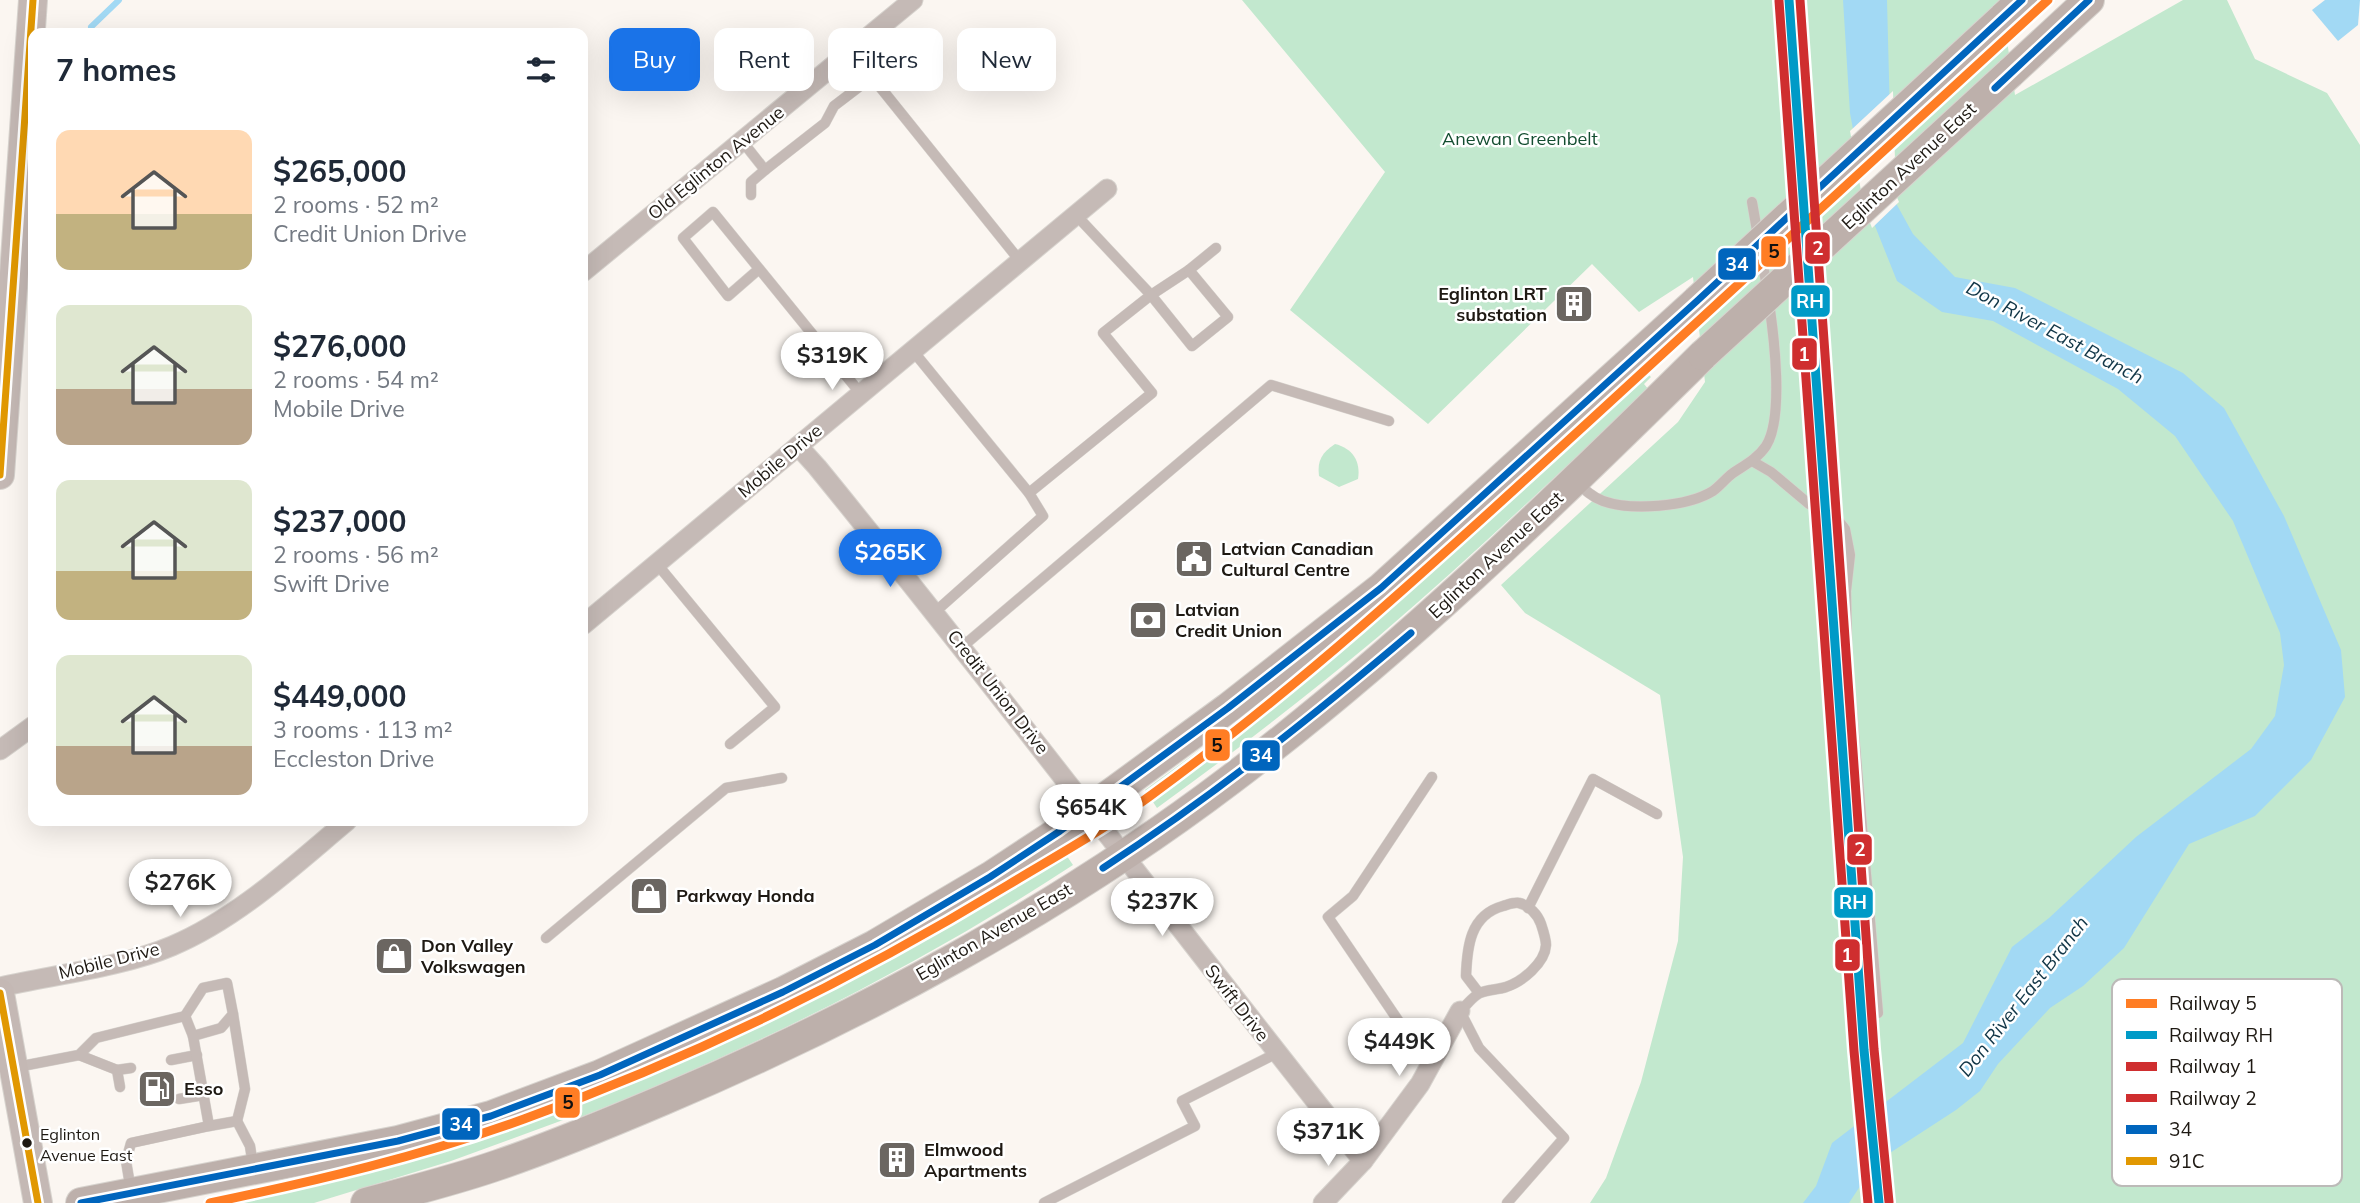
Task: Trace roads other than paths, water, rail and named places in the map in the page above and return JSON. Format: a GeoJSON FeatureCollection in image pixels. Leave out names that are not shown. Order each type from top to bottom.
{"type":"FeatureCollection","features":[{"type":"Feature","properties":{"kind":"main road","name":"Eglinton Avenue East"},"geometry":{"type":"LineString","coordinates":[[366,1203],[498,1165],[734,1070],[872,1002],[983,942],[1125,854],[1228,782],[1318,712],[1415,630],[1576,481],[1703,355],[2089,0]]}},
{"type":"Feature","properties":{"kind":"main road"},"geometry":{"type":"LineString","coordinates":[[81,1203],[398,1141],[491,1116],[600,1075],[783,992],[875,945],[990,877],[1090,809],[1228,708],[1381,588],[1697,301],[2012,9]]}},
{"type":"Feature","properties":{"kind":"street"},"geometry":{"type":"LineString","coordinates":[[31,28],[33,0]]}},
{"type":"Feature","properties":{"kind":"street","name":"Old Eglinton Avenue"},"geometry":{"type":"LineString","coordinates":[[588,268],[914,0]]}},
{"type":"Feature","properties":{"kind":"street"},"geometry":{"type":"LineString","coordinates":[[0,475],[28,72]]}},
{"type":"Feature","properties":{"kind":"street","name":"Mobile Drive"},"geometry":{"type":"LineString","coordinates":[[588,621],[1107,189]]}},
{"type":"Feature","properties":{"kind":"street","name":"Credit Union Drive"},"geometry":{"type":"LineString","coordinates":[[798,446],[935,612],[1090,809]]}},
{"type":"Feature","properties":{"kind":"street"},"geometry":{"type":"LineString","coordinates":[[0,750],[28,730]]}},
{"type":"Feature","properties":{"kind":"street","name":"Swift Drive"},"geometry":{"type":"LineString","coordinates":[[1090,809],[1276,1053],[1363,1161]]}},
{"type":"Feature","properties":{"kind":"street","name":"Mobile Drive"},"geometry":{"type":"LineString","coordinates":[[0,986],[130,959],[171,946],[226,916],[284,874],[341,826]]}},
{"type":"Feature","properties":{"kind":"street"},"geometry":{"type":"LineString","coordinates":[[0,993],[4,1038],[13,1068],[38,1203]]}},
{"type":"Feature","properties":{"kind":"street"},"geometry":{"type":"LineString","coordinates":[[1323,1203],[1363,1161],[1420,1084],[1460,1011]]}},
{"type":"Feature","properties":{"kind":"lane"},"geometry":{"type":"LineString","coordinates":[[751,195],[751,182],[825,123],[834,106],[872,77],[1020,261]]}},
{"type":"Feature","properties":{"kind":"lane"},"geometry":{"type":"LineString","coordinates":[[743,141],[765,170]]}},
{"type":"Feature","properties":{"kind":"lane"},"geometry":{"type":"LineString","coordinates":[[1576,481],[1591,495],[1605,502],[1651,506],[1684,502],[1712,491],[1752,461],[1767,445],[1775,414],[1773,332],[1752,202]]}},
{"type":"Feature","properties":{"kind":"lane"},"geometry":{"type":"LineString","coordinates":[[759,269],[728,296],[683,239],[713,212],[861,394]]}},
{"type":"Feature","properties":{"kind":"lane"},"geometry":{"type":"LineString","coordinates":[[1076,215],[1151,295],[1192,346],[1228,317],[1189,270]]}},
{"type":"Feature","properties":{"kind":"lane"},"geometry":{"type":"LineString","coordinates":[[1028,493],[1152,393],[1104,333],[1216,248]]}},
{"type":"Feature","properties":{"kind":"lane"},"geometry":{"type":"LineString","coordinates":[[914,351],[1028,493],[1043,516],[935,612]]}},
{"type":"Feature","properties":{"kind":"lane"},"geometry":{"type":"LineString","coordinates":[[962,647],[1271,385],[1389,421]]}},
{"type":"Feature","properties":{"kind":"lane"},"geometry":{"type":"LineString","coordinates":[[1752,461],[1771,472],[1809,504],[1834,515],[1845,529],[1850,555],[1846,591],[1847,653],[1878,1013]]}},
{"type":"Feature","properties":{"kind":"lane"},"geometry":{"type":"LineString","coordinates":[[657,564],[775,707],[730,744]]}},
{"type":"Feature","properties":{"kind":"lane"},"geometry":{"type":"LineString","coordinates":[[1430,1067],[1328,917],[1353,896],[1432,777]]}},
{"type":"Feature","properties":{"kind":"lane"},"geometry":{"type":"LineString","coordinates":[[546,938],[726,788],[782,778]]}},
{"type":"Feature","properties":{"kind":"lane"},"geometry":{"type":"LineString","coordinates":[[1528,908],[1592,779],[1657,814]]}},
{"type":"Feature","properties":{"kind":"lane"},"geometry":{"type":"LineString","coordinates":[[1479,993],[1466,976],[1471,933],[1480,919],[1499,907],[1519,903],[1536,913],[1541,922],[1546,945],[1543,956],[1532,971],[1508,986],[1479,993],[1460,1011],[1479,1048],[1564,1138],[1507,1203]]}},
{"type":"Feature","properties":{"kind":"lane"},"geometry":{"type":"LineString","coordinates":[[79,1055],[96,1038],[185,1016],[203,988],[227,983],[245,1089],[237,1121],[250,1146],[254,1170]]}},
{"type":"Feature","properties":{"kind":"lane"},"geometry":{"type":"LineString","coordinates":[[193,1036],[221,1028],[233,1014]]}},
{"type":"Feature","properties":{"kind":"lane"},"geometry":{"type":"LineString","coordinates":[[185,1016],[193,1036],[209,1126]]}},
{"type":"Feature","properties":{"kind":"lane"},"geometry":{"type":"LineString","coordinates":[[1044,1203],[1195,1126],[1182,1101],[1276,1053]]}},
{"type":"Feature","properties":{"kind":"lane"},"geometry":{"type":"LineString","coordinates":[[13,1068],[79,1055],[117,1070],[131,1068]]}},
{"type":"Feature","properties":{"kind":"lane"},"geometry":{"type":"LineString","coordinates":[[172,1060],[197,1055]]}},
{"type":"Feature","properties":{"kind":"lane"},"geometry":{"type":"LineString","coordinates":[[117,1070],[120,1087]]}},
{"type":"Feature","properties":{"kind":"lane"},"geometry":{"type":"LineString","coordinates":[[179,1099],[204,1095]]}},
{"type":"Feature","properties":{"kind":"lane"},"geometry":{"type":"LineString","coordinates":[[132,1194],[126,1161],[130,1139],[237,1121]]}},
{"type":"Feature","properties":{"kind":"water","name":"Don River East Branch"},"geometry":{"type":"Polygon","coordinates":[[[1843,0],[1887,0],[1892,196],[1913,234],[1955,277],[2015,288],[2183,373],[2224,408],[2284,516],[2341,650],[2345,697],[2311,760],[2255,816],[2189,844],[2124,948],[2083,986],[2050,1008],[1998,1064],[1980,1091],[1956,1110],[1876,1162],[1849,1203],[1803,1203],[1816,1186],[1832,1143],[1963,1043],[2012,947],[2049,918],[2136,837],[2251,749],[2275,716],[2284,665],[2280,633],[2233,521],[2175,436],[2118,389],[1993,321],[1942,312],[1897,281],[1867,206],[1850,113],[1843,0]]]}},
{"type":"Feature","properties":{"kind":"water"},"geometry":{"type":"Polygon","coordinates":[[[2325,0],[2360,0],[2358,25],[2338,41],[2312,10],[2325,0]]]}},
{"type":"Feature","properties":{"kind":"waterway"},"geometry":{"type":"LineString","coordinates":[[91,27],[119,0]]}},
{"type":"Feature","properties":{"kind":"rail line","name":"RH"},"geometry":{"type":"LineString","coordinates":[[1789,0],[1864,1050],[1879,1203]]}},
{"type":"Feature","properties":{"kind":"rail line","name":"2"},"geometry":{"type":"LineString","coordinates":[[1800,0],[1874,1049],[1889,1202]]}},
{"type":"Feature","properties":{"kind":"rail line","name":"5"},"geometry":{"type":"LineString","coordinates":[[210,1203],[329,1177],[447,1145],[524,1119],[649,1070],[772,1014],[892,952],[1116,820],[1264,708],[1427,569],[2048,0]]}},
{"type":"Feature","properties":{"kind":"rail line","name":"1"},"geometry":{"type":"LineString","coordinates":[[1779,1],[1854,1051],[1868,1203]]}},
{"type":"Feature","properties":{"kind":"place","name":"Eglinton LRT substation"},"geometry":{"type":"Point","coordinates":[1574,304]}},
{"type":"Feature","properties":{"kind":"place","name":"Latvian Canadian Cultural Centre"},"geometry":{"type":"Point","coordinates":[1194,559]}},
{"type":"Feature","properties":{"kind":"place","name":"Latvian Credit Union"},"geometry":{"type":"Point","coordinates":[1148,620]}},
{"type":"Feature","properties":{"kind":"place","name":"Parkway Honda"},"geometry":{"type":"Point","coordinates":[649,896]}},
{"type":"Feature","properties":{"kind":"place","name":"Don Valley Volkswagen"},"geometry":{"type":"Point","coordinates":[394,956]}},
{"type":"Feature","properties":{"kind":"place","name":"Esso"},"geometry":{"type":"Point","coordinates":[157,1089]}},
{"type":"Feature","properties":{"kind":"place","name":"Eglinton Avenue East"},"geometry":{"type":"Point","coordinates":[27,1143]}},
{"type":"Feature","properties":{"kind":"place","name":"Elmwood Apartments"},"geometry":{"type":"Point","coordinates":[897,1160]}},
{"type":"Feature","properties":{"kind":"park label","name":"Anewan Greenbelt"},"geometry":{"type":"Point","coordinates":[1520,139]}}]}
